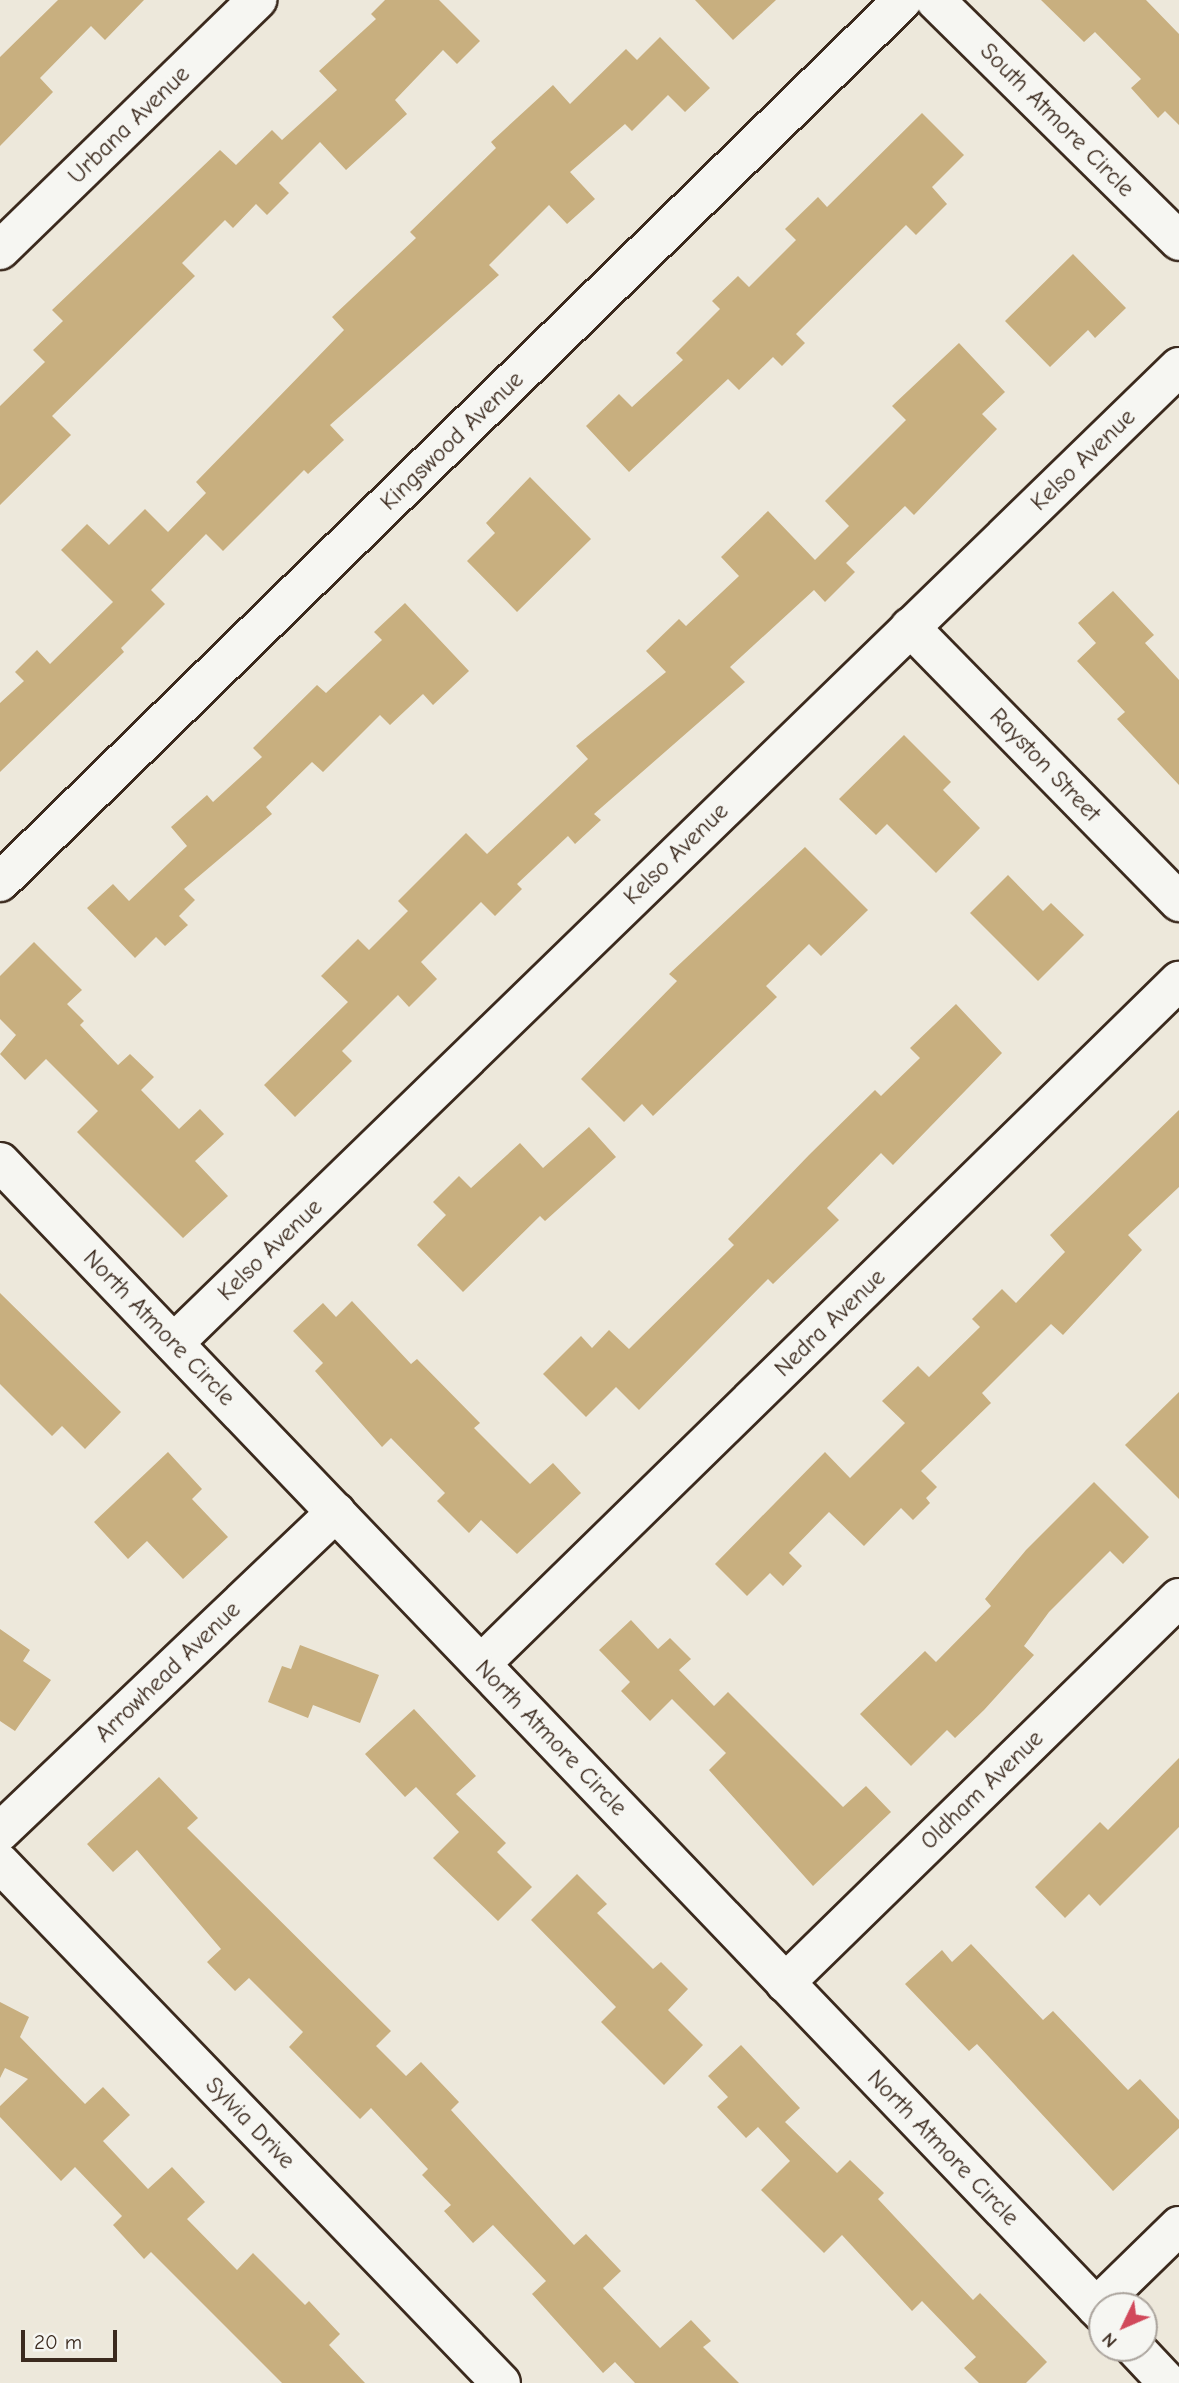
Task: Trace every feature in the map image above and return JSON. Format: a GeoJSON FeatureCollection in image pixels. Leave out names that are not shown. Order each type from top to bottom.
{"type":"FeatureCollection","features":[{"type":"Feature","properties":{"kind":"street","name":"Urbana Avenue"},"geometry":{"type":"LineString","coordinates":[[0,250],[257,0]]}},
{"type":"Feature","properties":{"kind":"street","name":"Kingswood Avenue"},"geometry":{"type":"LineString","coordinates":[[0,882],[903,0]]}},
{"type":"Feature","properties":{"kind":"street","name":"South Atmore Circle"},"geometry":{"type":"LineString","coordinates":[[935,0],[1179,241]]}},
{"type":"Feature","properties":{"kind":"street","name":"Kelso Avenue"},"geometry":{"type":"LineString","coordinates":[[174,1343],[1179,367]]}},
{"type":"Feature","properties":{"kind":"street","name":"Rayston Street"},"geometry":{"type":"LineString","coordinates":[[910,627],[1179,902]]}},
{"type":"Feature","properties":{"kind":"street","name":"Nedra Avenue"},"geometry":{"type":"LineString","coordinates":[[481,1664],[1179,981]]}},
{"type":"Feature","properties":{"kind":"street","name":"North Atmore Circle"},"geometry":{"type":"LineString","coordinates":[[0,1162],[1088,2299]]}},
{"type":"Feature","properties":{"kind":"street","name":"Arrowhead Avenue"},"geometry":{"type":"LineString","coordinates":[[0,1832],[336,1512]]}},
{"type":"Feature","properties":{"kind":"street","name":"Oldham Avenue"},"geometry":{"type":"LineString","coordinates":[[785,1983],[1179,1598]]}},
{"type":"Feature","properties":{"kind":"street","name":"Sylvia Drive"},"geometry":{"type":"LineString","coordinates":[[0,1863],[501,2383]]}},
{"type":"Feature","properties":{"kind":"street"},"geometry":{"type":"LineString","coordinates":[[1116,2292],[1179,2226]]}},
{"type":"Feature","properties":{"kind":"street"},"geometry":{"type":"LineString","coordinates":[[1148,2362],[1168,2383]]}},
{"type":"Feature","properties":{"kind":"building"},"geometry":{"type":"Polygon","coordinates":[[[58,0],[144,0],[105,40],[91,26],[40,78],[53,92],[0,146],[0,57],[58,0]]]}},
{"type":"Feature","properties":{"kind":"building"},"geometry":{"type":"Polygon","coordinates":[[[385,0],[439,0],[480,41],[457,64],[443,50],[395,100],[407,114],[346,170],[320,142],[279,183],[289,193],[267,215],[256,204],[233,228],[225,220],[182,263],[195,276],[52,416],[71,435],[0,505],[0,406],[45,362],[33,350],[63,321],[52,310],[220,150],[236,165],[272,130],[282,140],[337,90],[319,71],[376,19],[371,14],[385,0]]]}},
{"type":"Feature","properties":{"kind":"building"},"geometry":{"type":"Polygon","coordinates":[[[695,0],[776,0],[733,40],[695,0]]]}},
{"type":"Feature","properties":{"kind":"building"},"geometry":{"type":"Polygon","coordinates":[[[1041,0],[1146,0],[1179,34],[1179,125],[1165,111],[1158,118],[1131,88],[1141,79],[1095,32],[1084,42],[1041,0]]]}},
{"type":"Feature","properties":{"kind":"building"},"geometry":{"type":"Polygon","coordinates":[[[660,37],[710,88],[685,112],[668,95],[632,131],[625,124],[570,172],[595,199],[567,224],[549,205],[489,265],[499,275],[330,425],[344,440],[308,474],[304,470],[223,551],[206,534],[151,590],[165,604],[121,648],[124,652],[0,772],[0,703],[24,681],[15,672],[37,650],[50,664],[113,602],[61,550],[87,524],[109,545],[145,509],[168,532],[206,493],[196,482],[344,330],[332,317],[416,238],[410,232],[496,148],[491,142],[553,85],[570,104],[626,49],[637,60],[660,37]]]}},
{"type":"Feature","properties":{"kind":"building"},"geometry":{"type":"Polygon","coordinates":[[[922,113],[964,155],[932,187],[947,204],[916,235],[906,225],[796,334],[805,343],[782,366],[773,357],[739,390],[728,379],[629,472],[586,426],[619,394],[632,407],[683,360],[676,353],[720,309],[712,301],[738,276],[749,287],[796,240],[785,229],[818,197],[827,207],[922,113]]]}},
{"type":"Feature","properties":{"kind":"building"},"geometry":{"type":"Polygon","coordinates":[[[1073,254],[1126,308],[1095,338],[1088,330],[1050,367],[1005,321],[1073,254]]]}},
{"type":"Feature","properties":{"kind":"building"},"geometry":{"type":"Polygon","coordinates":[[[959,343],[1005,392],[982,414],[997,429],[914,515],[905,506],[846,563],[855,572],[825,602],[814,590],[730,667],[745,682],[594,814],[601,820],[575,844],[568,836],[517,884],[522,889],[495,916],[481,902],[421,962],[437,979],[409,1007],[398,995],[342,1051],[352,1061],[295,1117],[264,1085],[348,1002],[321,976],[358,939],[369,950],[408,911],[398,901],[466,833],[487,854],[588,759],[576,746],[666,672],[646,651],[679,619],[686,626],[739,576],[721,557],[768,511],[815,560],[849,526],[825,501],[906,420],[892,406],[959,343]]]}},
{"type":"Feature","properties":{"kind":"building"},"geometry":{"type":"Polygon","coordinates":[[[530,477],[591,539],[517,612],[467,561],[495,533],[486,523],[530,477]]]}},
{"type":"Feature","properties":{"kind":"building"},"geometry":{"type":"Polygon","coordinates":[[[1113,591],[1154,635],[1145,643],[1179,680],[1179,785],[1117,719],[1125,712],[1077,661],[1096,643],[1078,623],[1113,591]]]}},
{"type":"Feature","properties":{"kind":"building"},"geometry":{"type":"Polygon","coordinates":[[[405,603],[469,671],[433,705],[423,694],[390,725],[380,715],[323,772],[312,762],[266,807],[272,814],[184,889],[195,900],[179,916],[188,925],[165,946],[156,937],[135,958],[87,908],[113,884],[129,901],[187,846],[171,827],[207,795],[213,802],[262,757],[253,748],[317,685],[326,693],[382,640],[374,632],[405,603]]]}},
{"type":"Feature","properties":{"kind":"building"},"geometry":{"type":"Polygon","coordinates":[[[904,735],[951,782],[943,790],[980,828],[936,873],[887,824],[876,835],[839,799],[904,735]]]}},
{"type":"Feature","properties":{"kind":"building"},"geometry":{"type":"Polygon","coordinates":[[[805,847],[868,910],[821,956],[809,944],[766,986],[777,997],[653,1116],[642,1104],[624,1122],[581,1079],[677,981],[669,974],[805,847]]]}},
{"type":"Feature","properties":{"kind":"building"},"geometry":{"type":"Polygon","coordinates":[[[1008,875],[1043,911],[1051,903],[1084,935],[1038,981],[970,913],[1008,875]]]}},
{"type":"Feature","properties":{"kind":"building"},"geometry":{"type":"Polygon","coordinates":[[[34,942],[82,990],[67,1004],[84,1021],[80,1025],[118,1065],[130,1054],[154,1077],[141,1090],[179,1129],[200,1109],[224,1134],[195,1161],[228,1196],[183,1238],[77,1132],[98,1111],[46,1059],[25,1080],[0,1054],[16,1035],[0,1019],[0,976],[34,942]]]}},
{"type":"Feature","properties":{"kind":"building"},"geometry":{"type":"Polygon","coordinates":[[[956,1004],[1002,1053],[893,1165],[881,1153],[827,1208],[839,1220],[773,1284],[768,1279],[639,1410],[616,1387],[586,1417],[543,1374],[581,1336],[592,1348],[609,1330],[629,1349],[734,1245],[728,1239],[809,1155],[875,1090],[881,1096],[920,1058],[910,1048],[956,1004]]]}},
{"type":"Feature","properties":{"kind":"building"},"geometry":{"type":"Polygon","coordinates":[[[1179,1110],[1179,1187],[1128,1235],[1142,1250],[1063,1335],[1051,1324],[982,1393],[991,1403],[921,1471],[937,1487],[926,1498],[930,1503],[913,1520],[901,1508],[864,1546],[829,1512],[789,1553],[802,1566],[783,1586],[770,1573],[747,1596],[715,1564],[825,1452],[850,1478],[905,1423],[882,1401],[918,1366],[929,1377],[980,1327],[972,1319],[1002,1289],[1016,1303],[1065,1252],[1050,1235],[1179,1110]]]}},
{"type":"Feature","properties":{"kind":"building"},"geometry":{"type":"Polygon","coordinates":[[[589,1127],[616,1157],[545,1221],[540,1216],[463,1292],[417,1245],[446,1215],[433,1202],[459,1176],[471,1188],[520,1143],[543,1168],[589,1127]]]}},
{"type":"Feature","properties":{"kind":"building"},"geometry":{"type":"Polygon","coordinates":[[[0,1293],[121,1412],[85,1449],[62,1426],[52,1436],[0,1384],[0,1293]]]}},
{"type":"Feature","properties":{"kind":"building"},"geometry":{"type":"Polygon","coordinates":[[[352,1301],[411,1364],[417,1359],[480,1423],[474,1428],[530,1484],[553,1463],[581,1493],[517,1554],[481,1520],[469,1533],[437,1501],[445,1493],[391,1438],[382,1447],[315,1371],[323,1363],[293,1331],[323,1303],[336,1317],[352,1301]]]}},
{"type":"Feature","properties":{"kind":"building"},"geometry":{"type":"Polygon","coordinates":[[[1179,1392],[1179,1499],[1125,1445],[1179,1392]]]}},
{"type":"Feature","properties":{"kind":"building"},"geometry":{"type":"Polygon","coordinates":[[[168,1452],[202,1489],[192,1499],[228,1537],[183,1579],[147,1541],[128,1559],[94,1522],[168,1452]]]}},
{"type":"Feature","properties":{"kind":"building"},"geometry":{"type":"Polygon","coordinates":[[[1094,1482],[1149,1537],[1123,1564],[1110,1551],[1049,1612],[1024,1646],[1034,1655],[984,1710],[955,1738],[947,1730],[911,1766],[860,1714],[925,1651],[936,1662],[991,1606],[985,1599],[1026,1550],[1094,1482]]]}},
{"type":"Feature","properties":{"kind":"building"},"geometry":{"type":"Polygon","coordinates":[[[631,1620],[658,1649],[670,1638],[691,1659],[679,1670],[714,1706],[728,1692],[843,1807],[866,1786],[891,1812],[813,1886],[709,1770],[726,1753],[672,1699],[650,1721],[621,1691],[630,1682],[599,1650],[631,1620]]]}},
{"type":"Feature","properties":{"kind":"building"},"geometry":{"type":"Polygon","coordinates":[[[0,1629],[30,1650],[23,1661],[51,1680],[15,1731],[0,1721],[0,1629]]]}},
{"type":"Feature","properties":{"kind":"building"},"geometry":{"type":"Polygon","coordinates":[[[300,1645],[379,1675],[360,1723],[313,1705],[308,1718],[268,1702],[282,1666],[291,1669],[300,1645]]]}},
{"type":"Feature","properties":{"kind":"building"},"geometry":{"type":"Polygon","coordinates":[[[414,1709],[476,1776],[456,1794],[506,1843],[497,1852],[532,1887],[498,1921],[433,1858],[459,1832],[416,1787],[405,1797],[365,1754],[414,1709]]]}},
{"type":"Feature","properties":{"kind":"building"},"geometry":{"type":"Polygon","coordinates":[[[1179,1758],[1179,1827],[1100,1906],[1089,1894],[1065,1918],[1035,1887],[1100,1822],[1108,1830],[1179,1758]]]}},
{"type":"Feature","properties":{"kind":"building"},"geometry":{"type":"Polygon","coordinates":[[[159,1777],[198,1818],[187,1828],[391,2031],[376,2046],[406,2076],[421,2062],[459,2102],[451,2110],[574,2245],[586,2234],[621,2271],[603,2288],[660,2348],[691,2320],[711,2341],[703,2347],[739,2383],[635,2383],[615,2362],[603,2373],[532,2294],[546,2281],[493,2225],[473,2243],[444,2211],[451,2205],[422,2175],[428,2169],[371,2108],[360,2119],[289,2047],[303,2032],[249,1978],[235,1991],[207,1962],[221,1949],[137,1850],[113,1872],[87,1844],[159,1777]]]}},
{"type":"Feature","properties":{"kind":"building"},"geometry":{"type":"Polygon","coordinates":[[[577,1874],[607,1904],[597,1913],[653,1969],[661,1962],[688,1989],[668,2010],[703,2045],[664,2085],[601,2022],[616,2007],[531,1920],[577,1874]]]}},
{"type":"Feature","properties":{"kind":"building"},"geometry":{"type":"Polygon","coordinates":[[[971,1944],[1043,2020],[1053,2011],[1128,2090],[1140,2079],[1179,2120],[1179,2128],[1113,2191],[977,2044],[969,2051],[905,1984],[942,1950],[952,1962],[971,1944]]]}},
{"type":"Feature","properties":{"kind":"building"},"geometry":{"type":"Polygon","coordinates":[[[0,2002],[29,2017],[20,2037],[85,2104],[103,2087],[130,2115],[103,2141],[148,2189],[172,2167],[205,2202],[187,2219],[237,2270],[253,2253],[305,2305],[309,2301],[340,2334],[329,2345],[365,2383],[282,2383],[151,2252],[144,2259],[113,2225],[122,2216],[75,2167],[61,2181],[0,2117],[0,2106],[28,2079],[5,2068],[0,2078],[0,2002]]]}},
{"type":"Feature","properties":{"kind":"building"},"geometry":{"type":"Polygon","coordinates":[[[741,2045],[800,2108],[785,2122],[837,2173],[850,2160],[884,2193],[878,2199],[973,2300],[980,2293],[1047,2362],[1026,2383],[979,2383],[964,2368],[976,2357],[922,2301],[912,2311],[842,2235],[824,2253],[761,2190],[790,2161],[758,2127],[746,2138],[717,2107],[728,2097],[708,2076],[741,2045]]]}}]}
